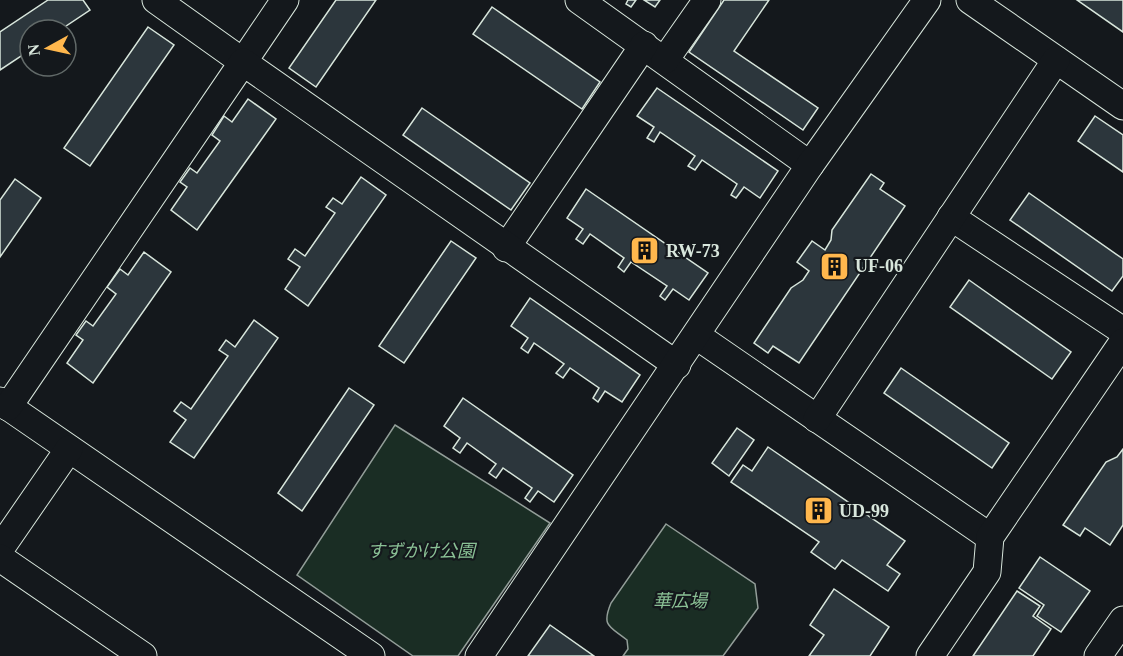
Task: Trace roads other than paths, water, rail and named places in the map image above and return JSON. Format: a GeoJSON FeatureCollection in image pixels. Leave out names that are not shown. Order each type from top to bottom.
{"type":"FeatureCollection","features":[{"type":"Feature","properties":{"kind":"street"},"geometry":{"type":"LineString","coordinates":[[156,0],[506,248],[677,365]]}},
{"type":"Feature","properties":{"kind":"street"},"geometry":{"type":"LineString","coordinates":[[285,0],[4,404],[370,656]]}},
{"type":"Feature","properties":{"kind":"street"},"geometry":{"type":"LineString","coordinates":[[579,0],[810,165]]}},
{"type":"Feature","properties":{"kind":"street"},"geometry":{"type":"LineString","coordinates":[[506,248],[655,53],[707,0]]}},
{"type":"Feature","properties":{"kind":"street"},"geometry":{"type":"LineString","coordinates":[[479,656],[697,336],[810,165],[927,0]]}},
{"type":"Feature","properties":{"kind":"street"},"geometry":{"type":"LineString","coordinates":[[970,0],[1123,106]]}},
{"type":"Feature","properties":{"kind":"street"},"geometry":{"type":"LineString","coordinates":[[817,418],[1056,60]]}},
{"type":"Feature","properties":{"kind":"street"},"geometry":{"type":"LineString","coordinates":[[951,217],[1123,331]]}},
{"type":"Feature","properties":{"kind":"street"},"geometry":{"type":"LineString","coordinates":[[697,336],[990,537]]}},
{"type":"Feature","properties":{"kind":"street"},"geometry":{"type":"LineString","coordinates":[[930,656],[987,572],[990,537],[1123,342]]}},
{"type":"Feature","properties":{"kind":"street"},"geometry":{"type":"LineString","coordinates":[[0,549],[69,449]]}},
{"type":"Feature","properties":{"kind":"street"},"geometry":{"type":"LineString","coordinates":[[0,558],[143,656]]}},
{"type":"Feature","properties":{"kind":"street"},"geometry":{"type":"LineString","coordinates":[[1098,656],[1123,620]]}},
{"type":"Feature","properties":{"kind":"place","name":"RW-73"},"geometry":{"type":"Point","coordinates":[645,251]}},
{"type":"Feature","properties":{"kind":"place","name":"UF-06"},"geometry":{"type":"Point","coordinates":[834,266]}},
{"type":"Feature","properties":{"kind":"place","name":"UD-99"},"geometry":{"type":"Point","coordinates":[818,511]}},
{"type":"Feature","properties":{"kind":"park label","name":"すずかけ公園"},"geometry":{"type":"Point","coordinates":[421,551]}},
{"type":"Feature","properties":{"kind":"park label","name":"華広場"},"geometry":{"type":"Point","coordinates":[680,601]}}]}
